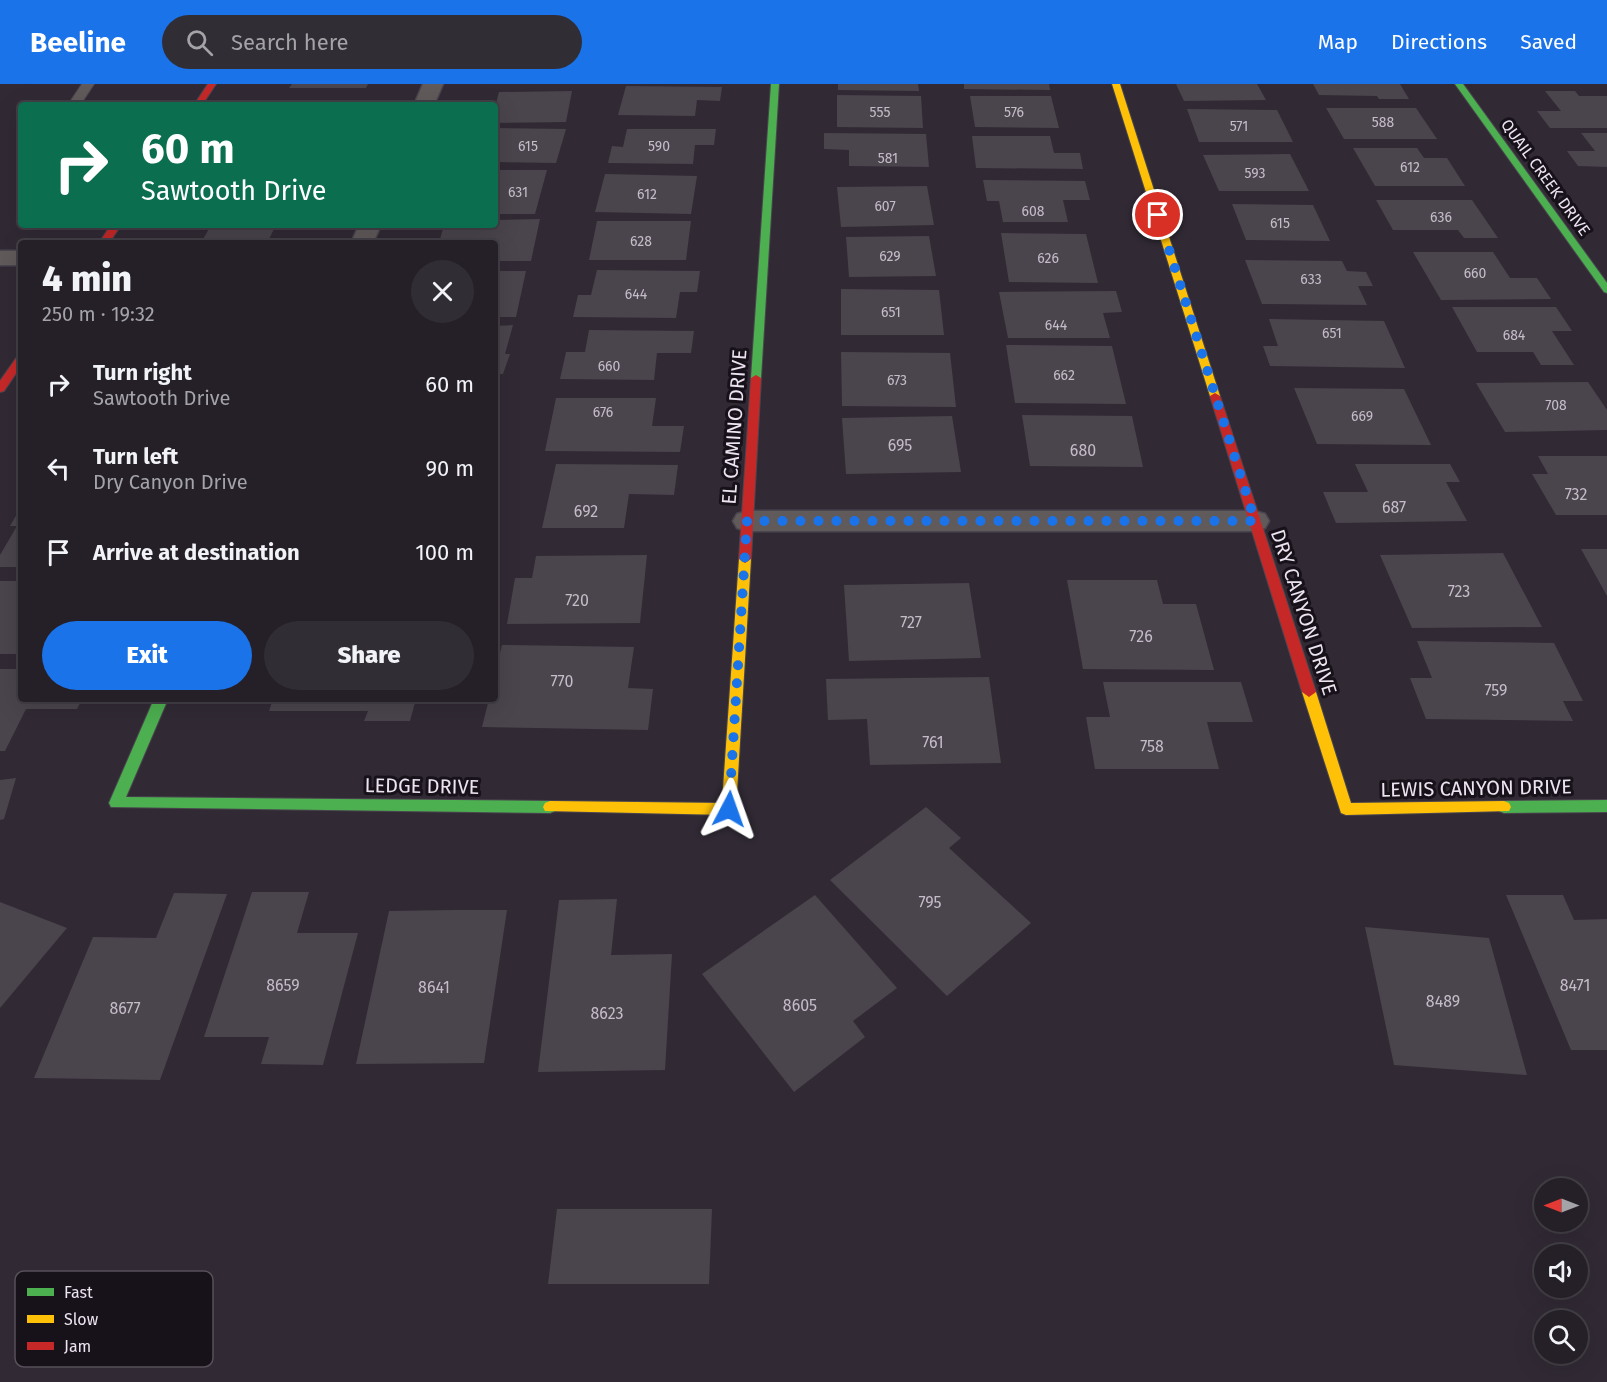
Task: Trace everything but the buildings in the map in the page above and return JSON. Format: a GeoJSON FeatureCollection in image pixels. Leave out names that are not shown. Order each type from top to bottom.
{"type":"FeatureCollection","features":[{"type":"Feature","properties":{"kind":"street"},"geometry":{"type":"LineString","coordinates":[[200,102],[212,84]]}},
{"type":"Feature","properties":{"kind":"street"},"geometry":{"type":"LineString","coordinates":[[425,102],[433,84]]}},
{"type":"Feature","properties":{"kind":"street","name":"EL CAMINO DRIVE"},"geometry":{"type":"LineString","coordinates":[[729,809],[775,84]]}},
{"type":"Feature","properties":{"kind":"street","name":"DRY CANYON DRIVE"},"geometry":{"type":"LineString","coordinates":[[1116,84],[1346,809]]}},
{"type":"Feature","properties":{"kind":"street","name":"QUAIL CREEK DRIVE"},"geometry":{"type":"LineString","coordinates":[[1459,84],[1607,290]]}},
{"type":"Feature","properties":{"kind":"street"},"geometry":{"type":"LineString","coordinates":[[0,258],[18,258]]}},
{"type":"Feature","properties":{"kind":"street"},"geometry":{"type":"LineString","coordinates":[[0,389],[18,363]]}},
{"type":"Feature","properties":{"kind":"street"},"geometry":{"type":"LineString","coordinates":[[747,521],[1255,521]]}},
{"type":"Feature","properties":{"kind":"street","name":"LEDGE DRIVE"},"geometry":{"type":"LineString","coordinates":[[160,702],[116,803],[729,809]]}},
{"type":"Feature","properties":{"kind":"street","name":"LEWIS CANYON DRIVE"},"geometry":{"type":"LineString","coordinates":[[1346,809],[1607,806]]}},
{"type":"Feature","properties":{"kind":"lane"},"geometry":{"type":"LineString","coordinates":[[76,102],[88,84]]}},
{"type":"Feature","properties":{"kind":"traffic: fast"},"geometry":{"type":"LineString","coordinates":[[756,378],[775,84]]}},
{"type":"Feature","properties":{"kind":"traffic: fast"},"geometry":{"type":"LineString","coordinates":[[1459,84],[1607,290]]}},
{"type":"Feature","properties":{"kind":"traffic: fast"},"geometry":{"type":"LineString","coordinates":[[160,702],[116,803],[550,807]]}},
{"type":"Feature","properties":{"kind":"traffic: fast"},"geometry":{"type":"LineString","coordinates":[[1504,807],[1607,806]]}},
{"type":"Feature","properties":{"kind":"traffic: slow"},"geometry":{"type":"LineString","coordinates":[[1116,84],[1215,396]]}},
{"type":"Feature","properties":{"kind":"traffic: slow"},"geometry":{"type":"LineString","coordinates":[[550,807],[729,809],[745,559]]}},
{"type":"Feature","properties":{"kind":"traffic: slow"},"geometry":{"type":"LineString","coordinates":[[1309,692],[1346,809],[1504,807]]}},
{"type":"Feature","properties":{"kind":"traffic: jam"},"geometry":{"type":"LineString","coordinates":[[200,102],[212,84]]}},
{"type":"Feature","properties":{"kind":"traffic: jam"},"geometry":{"type":"LineString","coordinates":[[106,240],[114,228]]}},
{"type":"Feature","properties":{"kind":"traffic: jam"},"geometry":{"type":"LineString","coordinates":[[0,389],[18,363]]}},
{"type":"Feature","properties":{"kind":"traffic: jam"},"geometry":{"type":"LineString","coordinates":[[745,559],[756,378]]}},
{"type":"Feature","properties":{"kind":"traffic: jam"},"geometry":{"type":"LineString","coordinates":[[1215,396],[1309,692]]}},
{"type":"Feature","properties":{"kind":"route"},"geometry":{"type":"LineString","coordinates":[[729,809],[747,521],[1255,521],[1158,215]]}}]}
